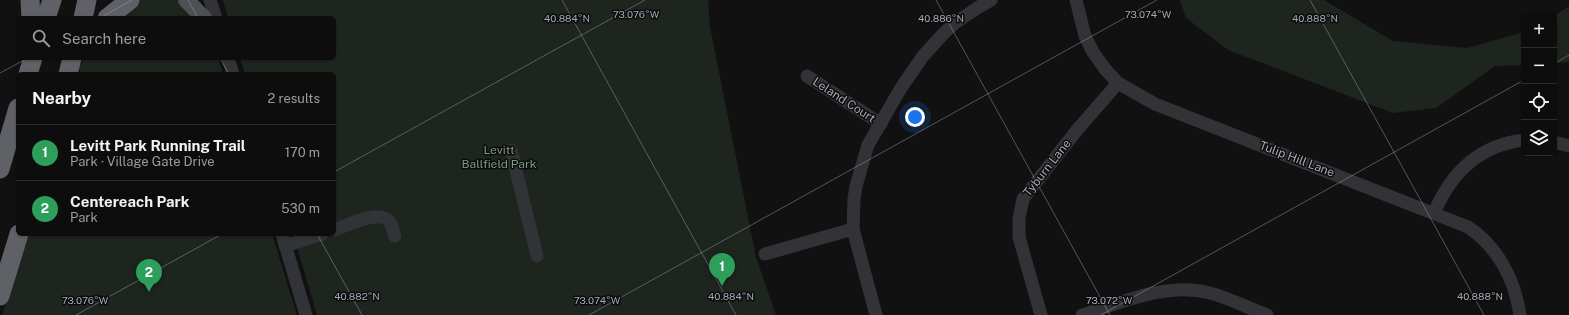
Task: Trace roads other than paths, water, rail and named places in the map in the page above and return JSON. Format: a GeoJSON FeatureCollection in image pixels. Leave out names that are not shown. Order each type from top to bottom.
{"type":"FeatureCollection","features":[{"type":"Feature","properties":{"kind":"highway"},"geometry":{"type":"LineString","coordinates":[[30,0],[31,16]]}},
{"type":"Feature","properties":{"kind":"highway"},"geometry":{"type":"LineString","coordinates":[[47,16],[52,0]]}},
{"type":"Feature","properties":{"kind":"highway"},"geometry":{"type":"LineString","coordinates":[[83,16],[87,0]]}},
{"type":"Feature","properties":{"kind":"highway"},"geometry":{"type":"LineString","coordinates":[[110,16],[130,0]]}},
{"type":"Feature","properties":{"kind":"highway"},"geometry":{"type":"LineString","coordinates":[[0,169],[16,115]]}},
{"type":"Feature","properties":{"kind":"highway"},"geometry":{"type":"LineString","coordinates":[[0,296],[18,236]]}},
{"type":"Feature","properties":{"kind":"main road"},"geometry":{"type":"LineString","coordinates":[[186,0],[202,16]]}},
{"type":"Feature","properties":{"kind":"street"},"geometry":{"type":"LineString","coordinates":[[210,0],[215,16]]}},
{"type":"Feature","properties":{"kind":"street"},"geometry":{"type":"LineString","coordinates":[[876,315],[853,229],[854,199],[868,145],[901,88],[923,56],[955,23],[991,0]]}},
{"type":"Feature","properties":{"kind":"street","name":"Tulip Hill Lane"},"geometry":{"type":"LineString","coordinates":[[1076,0],[1081,24],[1088,41],[1101,63],[1118,83],[1155,104],[1468,227],[1478,234],[1490,246],[1505,266],[1516,296],[1520,315]]}},
{"type":"Feature","properties":{"kind":"street"},"geometry":{"type":"LineString","coordinates":[[229,60],[232,72]]}},
{"type":"Feature","properties":{"kind":"street","name":"Leland Court"},"geometry":{"type":"LineString","coordinates":[[807,76],[881,124]]}},
{"type":"Feature","properties":{"kind":"street","name":"Tyburn Lane"},"geometry":{"type":"LineString","coordinates":[[1041,315],[1019,237],[1018,218],[1023,199],[1077,130],[1118,83]]}},
{"type":"Feature","properties":{"kind":"street"},"geometry":{"type":"LineString","coordinates":[[1434,213],[1447,187],[1475,157],[1509,141],[1521,140]]}},
{"type":"Feature","properties":{"kind":"street"},"geometry":{"type":"LineString","coordinates":[[1557,143],[1569,146]]}},
{"type":"Feature","properties":{"kind":"street"},"geometry":{"type":"LineString","coordinates":[[511,150],[538,256]]}},
{"type":"Feature","properties":{"kind":"street"},"geometry":{"type":"LineString","coordinates":[[336,229],[380,216],[388,220],[395,236]]}},
{"type":"Feature","properties":{"kind":"street"},"geometry":{"type":"LineString","coordinates":[[766,254],[853,229]]}},
{"type":"Feature","properties":{"kind":"street"},"geometry":{"type":"LineString","coordinates":[[306,315],[284,240],[309,236]]}},
{"type":"Feature","properties":{"kind":"street"},"geometry":{"type":"LineString","coordinates":[[1082,315],[1149,294],[1169,290],[1210,293],[1267,315]]}},
{"type":"Feature","properties":{"kind":"place","name":"Levitt Park Running Trail"},"geometry":{"type":"Point","coordinates":[722,286]}},
{"type":"Feature","properties":{"kind":"place","name":"Centereach Park"},"geometry":{"type":"Point","coordinates":[149,292]}},
{"type":"Feature","properties":{"kind":"park label","name":"Levitt Ballfield Park"},"geometry":{"type":"Point","coordinates":[499,157]}}]}
